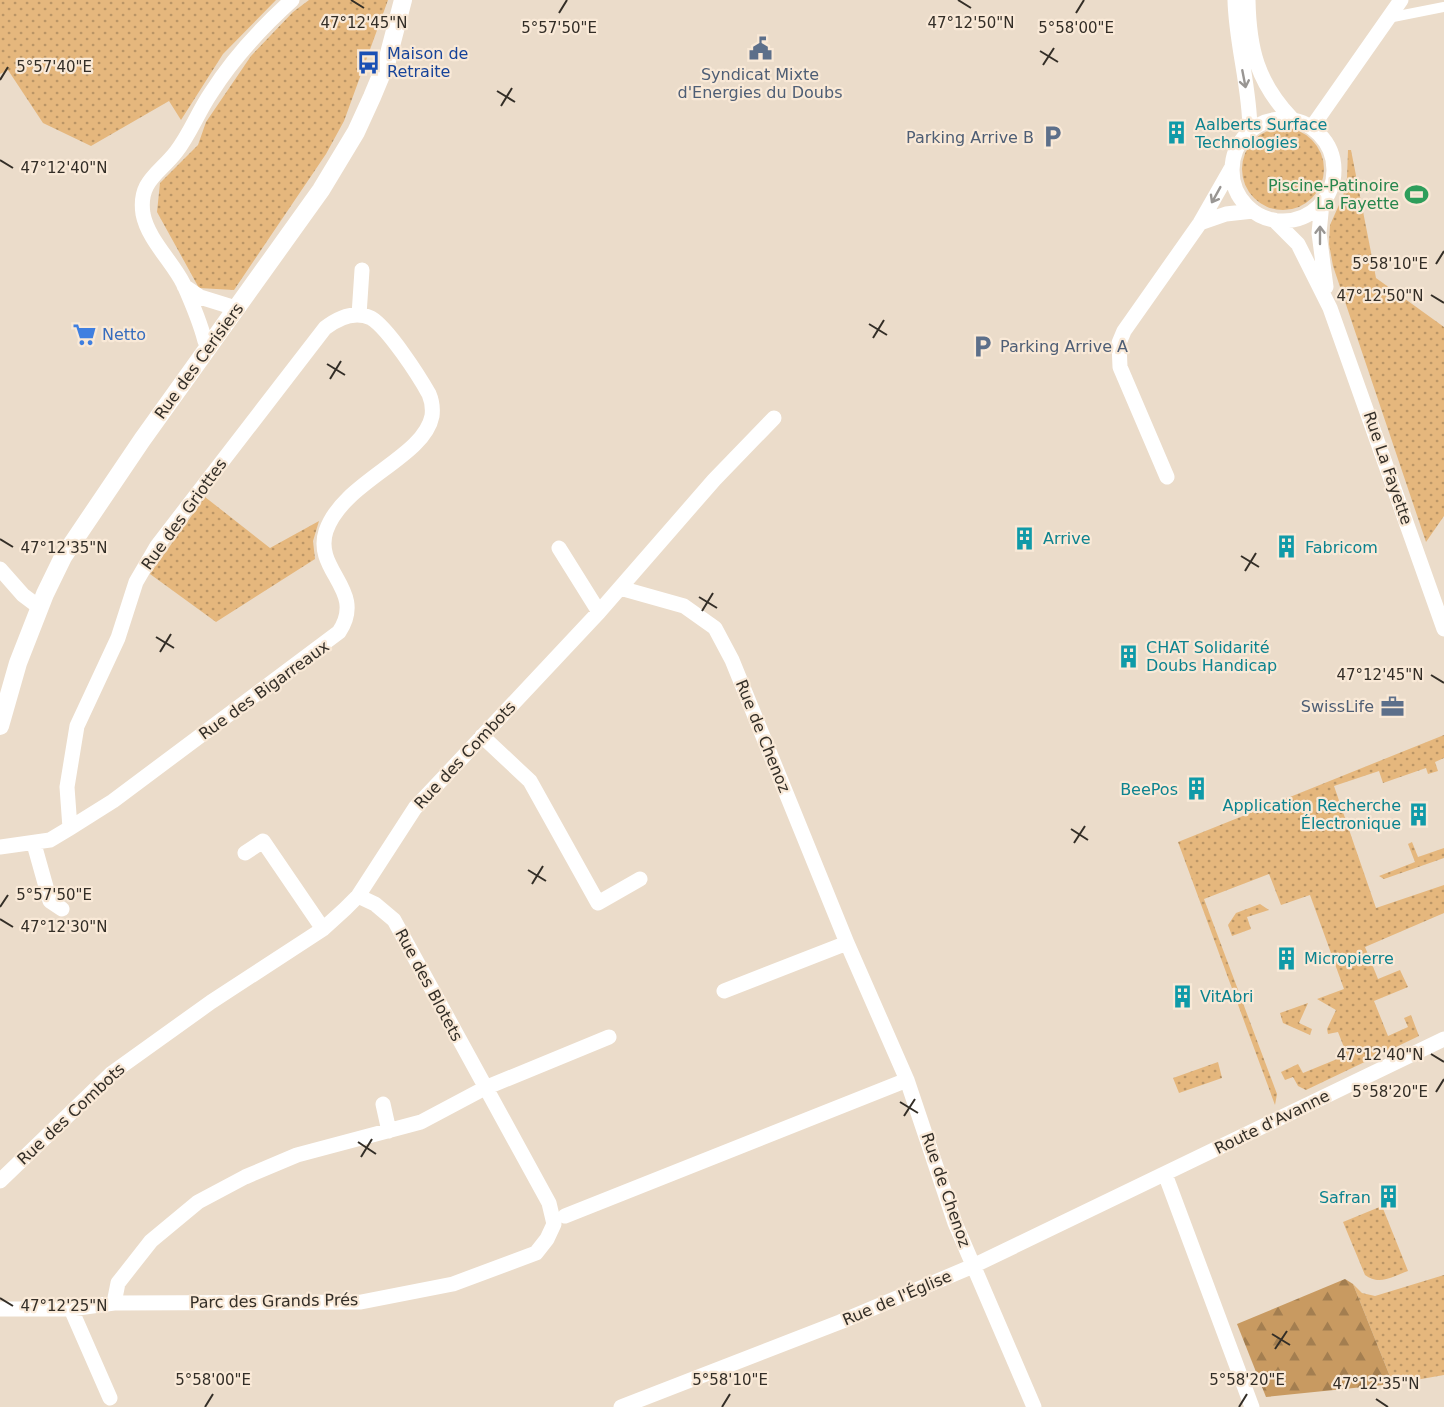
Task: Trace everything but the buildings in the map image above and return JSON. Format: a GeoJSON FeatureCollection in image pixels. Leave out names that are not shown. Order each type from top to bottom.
{"type":"FeatureCollection","features":[{"type":"Feature","properties":{"kind":"street"},"geometry":{"type":"LineString","coordinates":[[210,346],[205,341],[184,286],[147,226],[143,213],[146,188],[152,175],[175,153],[210,94],[234,60],[260,29],[292,0]]}},
{"type":"Feature","properties":{"kind":"street","name":"Rue des Cerisiers"},"geometry":{"type":"LineString","coordinates":[[0,726],[18,663],[39,607],[63,557],[95,506],[314,202],[356,132],[387,62],[404,0]]}},
{"type":"Feature","properties":{"kind":"street"},"geometry":{"type":"LineString","coordinates":[[1235,0],[1240,59],[1250,110],[1250,131]]}},
{"type":"Feature","properties":{"kind":"street"},"geometry":{"type":"LineString","coordinates":[[1248,0],[1252,54],[1267,88],[1292,119]]}},
{"type":"Feature","properties":{"kind":"street"},"geometry":{"type":"LineString","coordinates":[[1312,127],[1401,0]]}},
{"type":"Feature","properties":{"kind":"street"},"geometry":{"type":"LineString","coordinates":[[1388,18],[1444,7]]}},
{"type":"Feature","properties":{"kind":"street"},"geometry":{"type":"LineString","coordinates":[[1167,477],[1120,367],[1119,344],[1124,331],[1200,223],[1232,167],[1239,143],[1250,131],[1276,119],[1292,119],[1312,127],[1328,145],[1334,161],[1331,189],[1322,203],[1311,213],[1293,220],[1274,220],[1253,211],[1241,200],[1234,183],[1232,167]]}},
{"type":"Feature","properties":{"kind":"street","name":"Rue La Fayette"},"geometry":{"type":"LineString","coordinates":[[1322,203],[1319,232],[1320,255],[1330,308]]}},
{"type":"Feature","properties":{"kind":"street"},"geometry":{"type":"LineString","coordinates":[[1200,223],[1226,214],[1253,211]]}},
{"type":"Feature","properties":{"kind":"street","name":"Rue La Fayette"},"geometry":{"type":"LineString","coordinates":[[1274,220],[1298,244],[1330,308],[1440,603],[1444,629]]}},
{"type":"Feature","properties":{"kind":"street"},"geometry":{"type":"LineString","coordinates":[[359,315],[362,270]]}},
{"type":"Feature","properties":{"kind":"street"},"geometry":{"type":"LineString","coordinates":[[184,286],[200,297],[229,306],[236,311]]}},
{"type":"Feature","properties":{"kind":"street","name":"Rue des Bigarreaux"},"geometry":{"type":"LineString","coordinates":[[0,847],[50,840],[70,828],[113,801],[336,637],[343,626],[348,604],[325,553],[327,530],[337,512],[361,485],[419,441],[429,427],[432,411],[429,394],[387,333],[371,318],[359,315]]}},
{"type":"Feature","properties":{"kind":"street","name":"Rue des Griottes"},"geometry":{"type":"LineString","coordinates":[[70,828],[67,787],[77,726],[118,638],[136,582],[157,546],[325,328],[340,318],[359,315]]}},
{"type":"Feature","properties":{"kind":"street","name":"Rue des Combots"},"geometry":{"type":"LineString","coordinates":[[0,1181],[112,1073],[211,1002],[323,929],[358,896],[415,808],[600,612],[714,480],[774,418]]}},
{"type":"Feature","properties":{"kind":"street"},"geometry":{"type":"LineString","coordinates":[[559,548],[600,612]]}},
{"type":"Feature","properties":{"kind":"street"},"geometry":{"type":"LineString","coordinates":[[0,569],[22,595],[39,607]]}},
{"type":"Feature","properties":{"kind":"street","name":"Rue de Chenoz"},"geometry":{"type":"LineString","coordinates":[[620,588],[684,606],[715,628],[732,660],[847,943],[907,1080],[955,1223],[1034,1407]]}},
{"type":"Feature","properties":{"kind":"street"},"geometry":{"type":"LineString","coordinates":[[482,736],[530,782],[598,903],[640,879]]}},
{"type":"Feature","properties":{"kind":"street"},"geometry":{"type":"LineString","coordinates":[[245,853],[263,841],[323,929]]}},
{"type":"Feature","properties":{"kind":"street"},"geometry":{"type":"LineString","coordinates":[[34,844],[50,901],[62,909]]}},
{"type":"Feature","properties":{"kind":"street","name":"Rue des Blotets"},"geometry":{"type":"LineString","coordinates":[[358,896],[375,904],[394,920],[484,1088],[549,1203],[560,1216]]}},
{"type":"Feature","properties":{"kind":"street"},"geometry":{"type":"LineString","coordinates":[[724,991],[847,943]]}},
{"type":"Feature","properties":{"kind":"street"},"geometry":{"type":"LineString","coordinates":[[114,1303],[118,1283],[151,1241],[198,1202],[244,1177],[297,1155],[421,1122],[484,1088],[609,1037]]}},
{"type":"Feature","properties":{"kind":"street","name":"Route d'Avanne"},"geometry":{"type":"LineString","coordinates":[[1165,1174],[1444,1039]]}},
{"type":"Feature","properties":{"kind":"street"},"geometry":{"type":"LineString","coordinates":[[560,1216],[907,1080]]}},
{"type":"Feature","properties":{"kind":"street"},"geometry":{"type":"LineString","coordinates":[[383,1104],[389,1131]]}},
{"type":"Feature","properties":{"kind":"street"},"geometry":{"type":"LineString","coordinates":[[1165,1174],[1252,1407]]}},
{"type":"Feature","properties":{"kind":"street","name":"Rue de l'Église"},"geometry":{"type":"LineString","coordinates":[[621,1407],[840,1322],[973,1266],[1165,1174]]}},
{"type":"Feature","properties":{"kind":"street","name":"Parc des Grands Prés"},"geometry":{"type":"LineString","coordinates":[[0,1309],[71,1309],[114,1303],[361,1302],[441,1286],[536,1253],[548,1239],[560,1216]]}},
{"type":"Feature","properties":{"kind":"street"},"geometry":{"type":"LineString","coordinates":[[71,1309],[110,1398]]}},
{"type":"Feature","properties":{"kind":"shaded area"},"geometry":{"type":"Polygon","coordinates":[[[0,0],[276,0],[223,54],[181,120],[169,101],[91,146],[43,123],[8,70],[0,74],[0,0]]]}},
{"type":"Feature","properties":{"kind":"shaded area"},"geometry":{"type":"Polygon","coordinates":[[[309,0],[388,0],[344,121],[326,154],[234,290],[199,288],[157,212],[160,183],[198,145],[206,122],[251,56],[293,12],[309,0]]]}},
{"type":"Feature","properties":{"kind":"shaded area"},"geometry":{"type":"Polygon","coordinates":[[[1283,128],[1299,131],[1312,140],[1321,153],[1324,169],[1321,185],[1312,198],[1299,207],[1283,210],[1267,207],[1254,198],[1245,185],[1242,169],[1245,153],[1254,140],[1267,131],[1283,128]]]}},
{"type":"Feature","properties":{"kind":"shaded area"},"geometry":{"type":"Polygon","coordinates":[[[1348,150],[1351,150],[1376,278],[1444,327],[1444,516],[1426,542],[1333,266],[1329,244],[1330,225],[1343,196],[1347,178],[1348,150]]]}},
{"type":"Feature","properties":{"kind":"shaded area"},"geometry":{"type":"Polygon","coordinates":[[[205,497],[270,548],[319,521],[313,541],[315,559],[216,622],[150,574],[205,497]]]}},
{"type":"Feature","properties":{"kind":"shaded area"},"geometry":{"type":"Polygon","coordinates":[[[1444,735],[1444,758],[1435,762],[1438,771],[1428,774],[1426,768],[1383,783],[1379,771],[1334,786],[1376,908],[1444,885],[1444,913],[1365,947],[1378,979],[1400,970],[1408,987],[1374,1001],[1388,1036],[1408,1027],[1404,1018],[1411,1015],[1419,1036],[1306,1090],[1298,1086],[1293,1077],[1285,1080],[1281,1072],[1298,1064],[1303,1073],[1347,1055],[1338,1032],[1328,1034],[1327,1029],[1336,1010],[1317,999],[1344,989],[1310,895],[1281,905],[1269,874],[1204,899],[1277,1094],[1275,1105],[1178,842],[1444,735]]]}},
{"type":"Feature","properties":{"kind":"shaded area"},"geometry":{"type":"Polygon","coordinates":[[[1412,842],[1418,857],[1444,848],[1444,858],[1384,879],[1379,876],[1415,862],[1408,844],[1412,842]]]}},
{"type":"Feature","properties":{"kind":"shaded area"},"geometry":{"type":"Polygon","coordinates":[[[1260,904],[1269,910],[1247,917],[1251,929],[1232,936],[1228,925],[1236,913],[1260,904]]]}},
{"type":"Feature","properties":{"kind":"shaded area"},"geometry":{"type":"Polygon","coordinates":[[[1308,1003],[1299,1023],[1312,1029],[1310,1035],[1283,1023],[1280,1013],[1308,1003]]]}},
{"type":"Feature","properties":{"kind":"shaded area"},"geometry":{"type":"Polygon","coordinates":[[[1218,1062],[1222,1078],[1179,1093],[1173,1078],[1218,1062]]]}},
{"type":"Feature","properties":{"kind":"shaded area"},"geometry":{"type":"Polygon","coordinates":[[[1382,1206],[1408,1271],[1376,1280],[1365,1275],[1343,1222],[1382,1206]]]}},
{"type":"Feature","properties":{"kind":"shaded area"},"geometry":{"type":"Polygon","coordinates":[[[1444,1275],[1444,1375],[1393,1384],[1353,1284],[1362,1293],[1375,1296],[1444,1275]]]}},
{"type":"Feature","properties":{"kind":"green space"},"geometry":{"type":"Polygon","coordinates":[[[1345,1279],[1353,1284],[1393,1384],[1266,1397],[1237,1324],[1345,1279]]]}},
{"type":"Feature","properties":{"kind":"place","name":"Syndicat Mixte d'Energies du Doubs"},"geometry":{"type":"Point","coordinates":[760,49]}},
{"type":"Feature","properties":{"kind":"place","name":"Maison de Retraite"},"geometry":{"type":"Point","coordinates":[369,62]}},
{"type":"Feature","properties":{"kind":"place","name":"Aalberts Surface Technologies"},"geometry":{"type":"Point","coordinates":[1177,133]}},
{"type":"Feature","properties":{"kind":"place","name":"Parking Arrive B"},"geometry":{"type":"Point","coordinates":[1052,137]}},
{"type":"Feature","properties":{"kind":"place","name":"Piscine-Patinoire La Fayette"},"geometry":{"type":"Point","coordinates":[1417,194]}},
{"type":"Feature","properties":{"kind":"place","name":"Netto"},"geometry":{"type":"Point","coordinates":[84,334]}},
{"type":"Feature","properties":{"kind":"place","name":"Parking Arrive A"},"geometry":{"type":"Point","coordinates":[982,346]}},
{"type":"Feature","properties":{"kind":"place","name":"Arrive"},"geometry":{"type":"Point","coordinates":[1025,538]}},
{"type":"Feature","properties":{"kind":"place","name":"Fabricom"},"geometry":{"type":"Point","coordinates":[1287,547]}},
{"type":"Feature","properties":{"kind":"place","name":"CHAT Solidarité Doubs Handicap"},"geometry":{"type":"Point","coordinates":[1128,656]}},
{"type":"Feature","properties":{"kind":"place","name":"SwissLife"},"geometry":{"type":"Point","coordinates":[1392,706]}},
{"type":"Feature","properties":{"kind":"place","name":"BeePos"},"geometry":{"type":"Point","coordinates":[1196,789]}},
{"type":"Feature","properties":{"kind":"place","name":"Application Recherche Électronique"},"geometry":{"type":"Point","coordinates":[1419,814]}},
{"type":"Feature","properties":{"kind":"place","name":"Micropierre"},"geometry":{"type":"Point","coordinates":[1286,958]}},
{"type":"Feature","properties":{"kind":"place","name":"VitAbri"},"geometry":{"type":"Point","coordinates":[1182,996]}},
{"type":"Feature","properties":{"kind":"place","name":"Safran"},"geometry":{"type":"Point","coordinates":[1389,1197]}}]}
